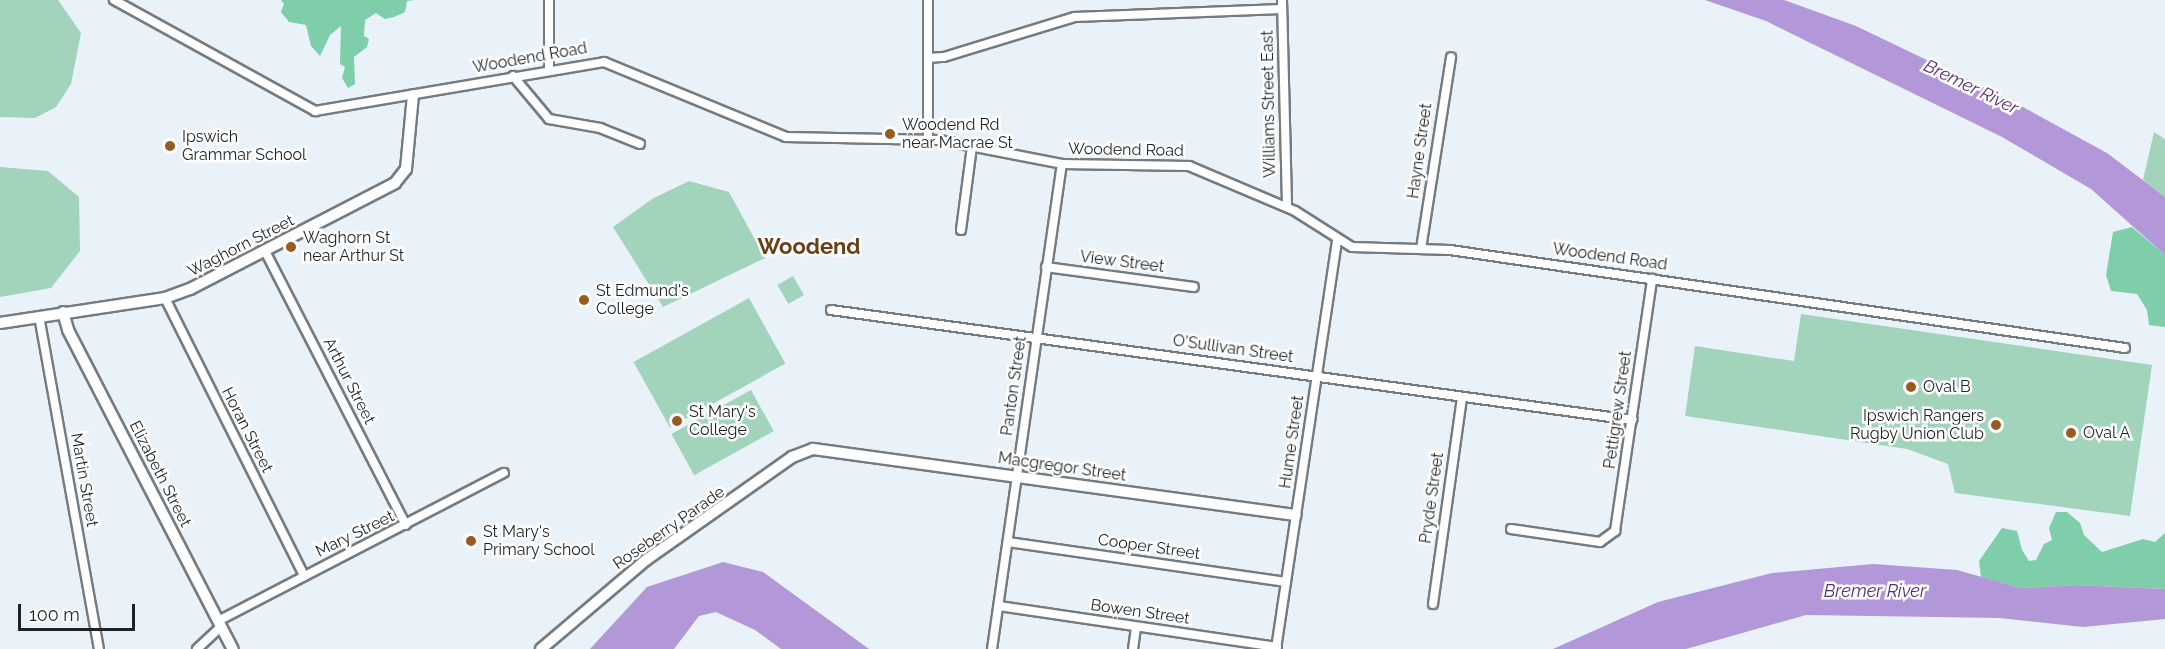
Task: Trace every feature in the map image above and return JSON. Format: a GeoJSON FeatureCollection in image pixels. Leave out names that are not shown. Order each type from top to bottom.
{"type":"FeatureCollection","features":[{"type":"Feature","properties":{"kind":"street","name":"Woodend Road"},"geometry":{"type":"LineString","coordinates":[[114,0],[311,110],[326,111],[549,68],[594,62],[617,64],[762,130],[786,137],[928,140],[972,146],[1062,164],[1189,166],[1287,207],[1338,240],[1368,249],[1450,250],[2125,348]]}},
{"type":"Feature","properties":{"kind":"street"},"geometry":{"type":"LineString","coordinates":[[549,0],[549,68]]}},
{"type":"Feature","properties":{"kind":"street"},"geometry":{"type":"LineString","coordinates":[[928,0],[928,140]]}},
{"type":"Feature","properties":{"kind":"street"},"geometry":{"type":"LineString","coordinates":[[928,58],[944,57],[1075,16],[1282,4]]}},
{"type":"Feature","properties":{"kind":"street","name":"Williams Street East"},"geometry":{"type":"LineString","coordinates":[[1282,4],[1287,207]]}},
{"type":"Feature","properties":{"kind":"street","name":"Hayne Street"},"geometry":{"type":"LineString","coordinates":[[1421,249],[1450,57]]}},
{"type":"Feature","properties":{"kind":"street"},"geometry":{"type":"LineString","coordinates":[[513,76],[549,119],[600,128],[640,144]]}},
{"type":"Feature","properties":{"kind":"street","name":"Waghorn Street"},"geometry":{"type":"LineString","coordinates":[[0,323],[165,298],[265,251],[401,179],[407,165],[413,95]]}},
{"type":"Feature","properties":{"kind":"street"},"geometry":{"type":"LineString","coordinates":[[961,230],[972,146]]}},
{"type":"Feature","properties":{"kind":"street","name":"Panton Street"},"geometry":{"type":"LineString","coordinates":[[992,649],[1062,164]]}},
{"type":"Feature","properties":{"kind":"street","name":"Hume Street"},"geometry":{"type":"LineString","coordinates":[[1276,648],[1338,240]]}},
{"type":"Feature","properties":{"kind":"street","name":"Arthur Street"},"geometry":{"type":"LineString","coordinates":[[265,251],[406,525]]}},
{"type":"Feature","properties":{"kind":"street","name":"View Street"},"geometry":{"type":"LineString","coordinates":[[1046,267],[1194,286]]}},
{"type":"Feature","properties":{"kind":"street","name":"Pettigrew Street"},"geometry":{"type":"LineString","coordinates":[[1511,529],[1606,541],[1615,531],[1652,279]]}},
{"type":"Feature","properties":{"kind":"street","name":"Horan Street"},"geometry":{"type":"LineString","coordinates":[[165,298],[304,576]]}},
{"type":"Feature","properties":{"kind":"street","name":"O'Sullivan Street"},"geometry":{"type":"LineString","coordinates":[[831,310],[1632,420]]}},
{"type":"Feature","properties":{"kind":"street","name":"Elizabeth Street"},"geometry":{"type":"LineString","coordinates":[[63,312],[68,330],[233,649]]}},
{"type":"Feature","properties":{"kind":"street","name":"Martin Street"},"geometry":{"type":"LineString","coordinates":[[39,316],[99,649]]}},
{"type":"Feature","properties":{"kind":"street","name":"Pryde Street"},"geometry":{"type":"LineString","coordinates":[[1433,604],[1462,397]]}},
{"type":"Feature","properties":{"kind":"street","name":"Macgregor Street"},"geometry":{"type":"LineString","coordinates":[[824,448],[1296,515]]}},
{"type":"Feature","properties":{"kind":"street","name":"Roseberry Parade"},"geometry":{"type":"LineString","coordinates":[[541,649],[646,560],[792,457],[824,448]]}},
{"type":"Feature","properties":{"kind":"street","name":"Mary Street"},"geometry":{"type":"LineString","coordinates":[[196,649],[220,624],[304,576],[504,473]]}},
{"type":"Feature","properties":{"kind":"street","name":"Cooper Street"},"geometry":{"type":"LineString","coordinates":[[1008,542],[1286,582]]}},
{"type":"Feature","properties":{"kind":"street","name":"Bowen Street"},"geometry":{"type":"LineString","coordinates":[[999,606],[1276,648]]}},
{"type":"Feature","properties":{"kind":"street"},"geometry":{"type":"LineString","coordinates":[[1133,649],[1136,627]]}},
{"type":"Feature","properties":{"kind":"green space"},"geometry":{"type":"Polygon","coordinates":[[[0,0],[58,0],[81,33],[71,84],[56,107],[35,118],[0,117],[0,0]]]}},
{"type":"Feature","properties":{"kind":"green space"},"geometry":{"type":"Polygon","coordinates":[[[281,0],[414,0],[407,1],[405,12],[394,17],[385,19],[376,13],[365,20],[364,36],[369,39],[367,47],[354,57],[355,84],[348,88],[342,78],[345,67],[340,64],[341,26],[330,35],[320,56],[311,46],[306,25],[289,22],[281,12],[284,4],[281,0]]]}},
{"type":"Feature","properties":{"kind":"green space"},"geometry":{"type":"Polygon","coordinates":[[[2154,132],[2165,139],[2165,197],[2143,180],[2154,132]]]}},
{"type":"Feature","properties":{"kind":"green space"},"geometry":{"type":"Polygon","coordinates":[[[0,167],[48,171],[79,197],[80,251],[51,288],[0,297],[0,167]]]}},
{"type":"Feature","properties":{"kind":"green space"},"geometry":{"type":"Polygon","coordinates":[[[689,181],[729,192],[765,258],[663,307],[613,227],[652,199],[689,181]]]}},
{"type":"Feature","properties":{"kind":"green space"},"geometry":{"type":"Polygon","coordinates":[[[2132,227],[2165,255],[2165,327],[2149,325],[2147,310],[2137,294],[2111,291],[2106,275],[2113,232],[2132,227]]]}},
{"type":"Feature","properties":{"kind":"green space"},"geometry":{"type":"Polygon","coordinates":[[[793,276],[804,295],[788,304],[777,285],[793,276]]]}},
{"type":"Feature","properties":{"kind":"green space"},"geometry":{"type":"Polygon","coordinates":[[[749,298],[785,364],[670,428],[634,362],[749,298]]]}},
{"type":"Feature","properties":{"kind":"green space"},"geometry":{"type":"Polygon","coordinates":[[[1801,314],[2152,365],[2130,516],[1955,493],[1948,464],[1907,449],[1685,416],[1695,346],[1794,361],[1801,314]]]}},
{"type":"Feature","properties":{"kind":"green space"},"geometry":{"type":"Polygon","coordinates":[[[751,390],[774,431],[694,475],[671,434],[751,390]]]}},
{"type":"Feature","properties":{"kind":"green space"},"geometry":{"type":"Polygon","coordinates":[[[2056,512],[2067,512],[2080,523],[2084,535],[2102,552],[2143,539],[2155,542],[2165,533],[2165,589],[2076,585],[2021,588],[1981,577],[1979,561],[2002,528],[2017,531],[2022,550],[2029,561],[2036,560],[2044,544],[2052,540],[2049,528],[2056,512]]]}},
{"type":"Feature","properties":{"kind":"water","name":"Bremer River"},"geometry":{"type":"Polygon","coordinates":[[[1705,0],[1784,0],[1856,26],[2010,100],[2107,153],[2165,197],[2165,255],[2091,189],[2002,137],[1766,21],[1705,0]]]}},
{"type":"Feature","properties":{"kind":"water"},"geometry":{"type":"Polygon","coordinates":[[[723,562],[763,572],[869,649],[781,649],[755,630],[716,612],[699,616],[674,649],[590,649],[647,587],[723,562]]]}},
{"type":"Feature","properties":{"kind":"water","name":"Bremer River"},"geometry":{"type":"Polygon","coordinates":[[[1873,564],[1957,570],[2021,588],[2076,585],[2165,589],[2165,619],[2083,627],[2000,618],[1806,615],[1686,649],[1553,649],[1658,602],[1772,573],[1873,564]]]}},
{"type":"Feature","properties":{"kind":"place","name":"Woodend Rd near Macrae St"},"geometry":{"type":"Point","coordinates":[890,134]}},
{"type":"Feature","properties":{"kind":"place","name":"Ipswich Grammar School"},"geometry":{"type":"Point","coordinates":[170,146]}},
{"type":"Feature","properties":{"kind":"place","name":"Waghorn St near Arthur St"},"geometry":{"type":"Point","coordinates":[291,247]}},
{"type":"Feature","properties":{"kind":"place","name":"St Edmund's College"},"geometry":{"type":"Point","coordinates":[584,300]}},
{"type":"Feature","properties":{"kind":"place","name":"Oval B"},"geometry":{"type":"Point","coordinates":[1911,387]}},
{"type":"Feature","properties":{"kind":"place","name":"St Mary's College"},"geometry":{"type":"Point","coordinates":[677,421]}},
{"type":"Feature","properties":{"kind":"place","name":"Ipswich Rangers Rugby Union Club"},"geometry":{"type":"Point","coordinates":[1996,425]}},
{"type":"Feature","properties":{"kind":"place","name":"Oval A"},"geometry":{"type":"Point","coordinates":[2071,433]}},
{"type":"Feature","properties":{"kind":"place","name":"St Mary's Primary School"},"geometry":{"type":"Point","coordinates":[471,541]}},
{"type":"Feature","properties":{"kind":"district","name":"Woodend"},"geometry":{"type":"Point","coordinates":[809,247]}}]}
